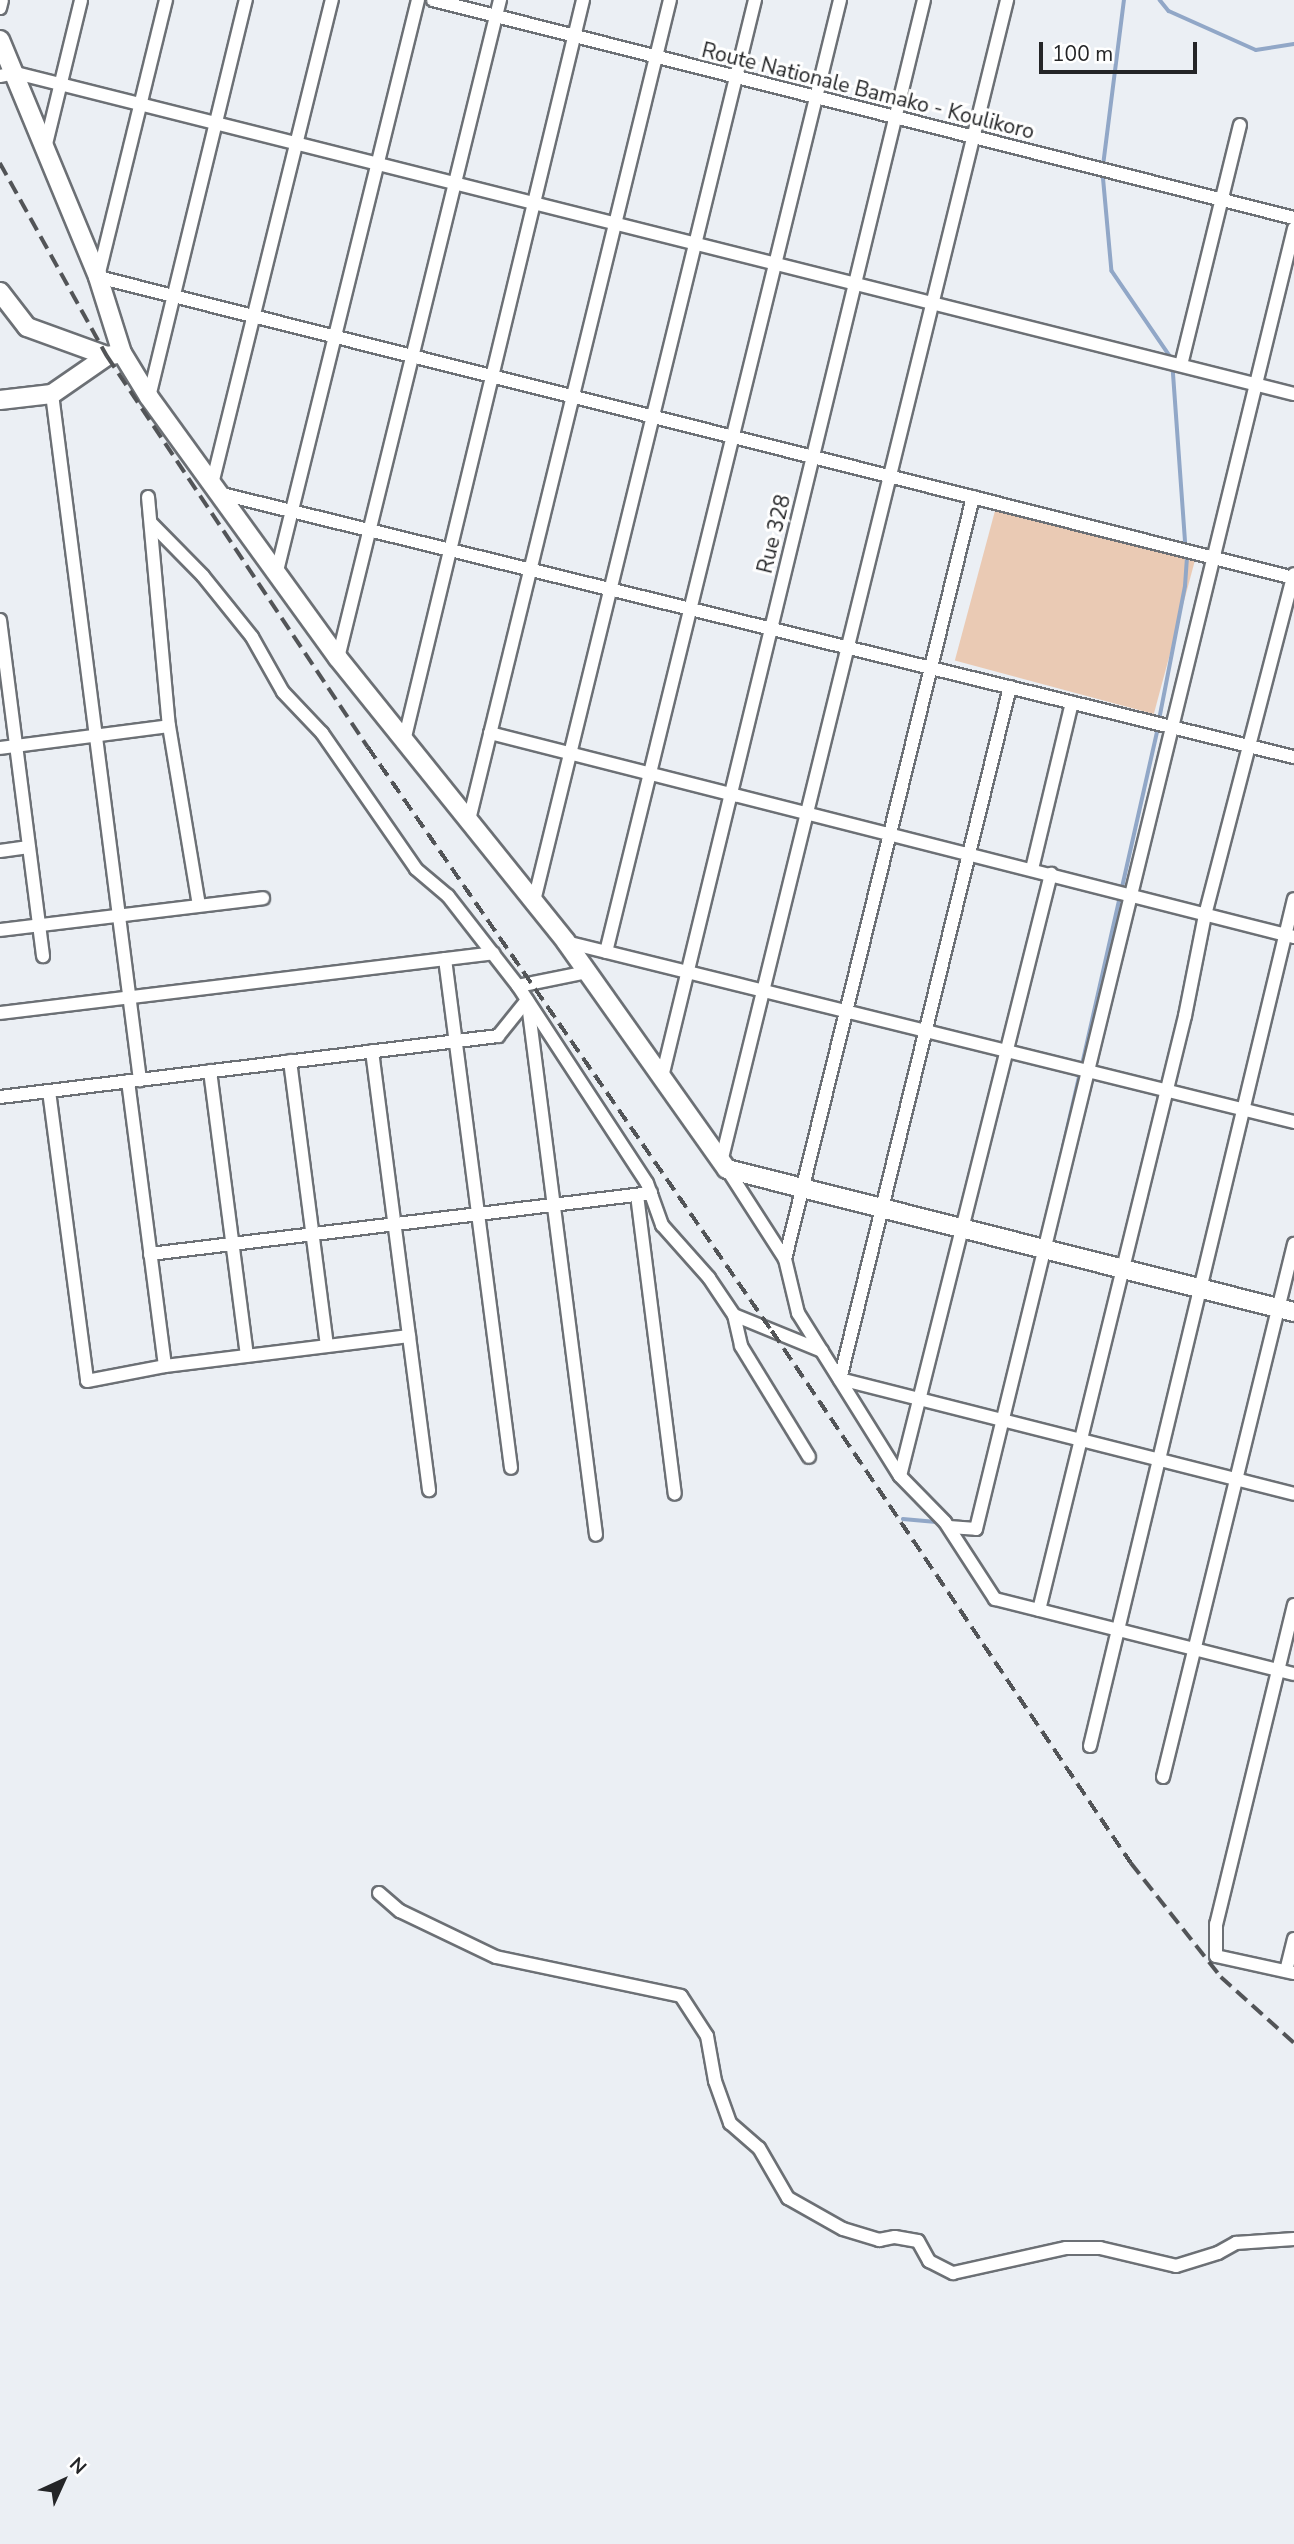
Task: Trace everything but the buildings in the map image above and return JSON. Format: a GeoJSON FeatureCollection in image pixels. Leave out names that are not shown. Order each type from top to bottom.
{"type":"FeatureCollection","features":[{"type":"Feature","properties":{"kind":"street"},"geometry":{"type":"LineString","coordinates":[[0,8],[2,0]]}},
{"type":"Feature","properties":{"kind":"street"},"geometry":{"type":"LineString","coordinates":[[46,144],[81,0]]}},
{"type":"Feature","properties":{"kind":"street"},"geometry":{"type":"LineString","coordinates":[[98,277],[166,0]]}},
{"type":"Feature","properties":{"kind":"street"},"geometry":{"type":"LineString","coordinates":[[149,397],[218,125],[246,0]]}},
{"type":"Feature","properties":{"kind":"street"},"geometry":{"type":"LineString","coordinates":[[214,488],[253,316],[332,0]]}},
{"type":"Feature","properties":{"kind":"street"},"geometry":{"type":"LineString","coordinates":[[276,575],[418,0]]}},
{"type":"Feature","properties":{"kind":"street","name":"Route Nationale Bamako - Koulikoro"},"geometry":{"type":"LineString","coordinates":[[433,0],[1294,218]]}},
{"type":"Feature","properties":{"kind":"street"},"geometry":{"type":"LineString","coordinates":[[338,658],[500,0]]}},
{"type":"Feature","properties":{"kind":"street"},"geometry":{"type":"LineString","coordinates":[[404,741],[583,0]]}},
{"type":"Feature","properties":{"kind":"street"},"geometry":{"type":"LineString","coordinates":[[468,824],[670,0]]}},
{"type":"Feature","properties":{"kind":"street"},"geometry":{"type":"LineString","coordinates":[[533,905],[755,0]]}},
{"type":"Feature","properties":{"kind":"street"},"geometry":{"type":"LineString","coordinates":[[606,952],[840,0]]}},
{"type":"Feature","properties":{"kind":"street","name":"Rue 328"},"geometry":{"type":"LineString","coordinates":[[662,1077],[924,0]]}},
{"type":"Feature","properties":{"kind":"street"},"geometry":{"type":"LineString","coordinates":[[724,1166],[807,813],[1007,0]]}},
{"type":"Feature","properties":{"kind":"street"},"geometry":{"type":"LineString","coordinates":[[0,40],[8,75],[46,144],[98,277],[115,354],[338,658],[533,905],[566,942],[662,1077],[785,1259],[798,1313],[901,1476],[949,1527],[995,1598],[1294,1674]]}},
{"type":"Feature","properties":{"kind":"street"},"geometry":{"type":"LineString","coordinates":[[8,75],[455,182],[1294,394]]}},
{"type":"Feature","properties":{"kind":"street"},"geometry":{"type":"LineString","coordinates":[[1181,365],[1240,125]]}},
{"type":"Feature","properties":{"kind":"street"},"geometry":{"type":"LineString","coordinates":[[949,1527],[976,1529],[1294,228]]}},
{"type":"Feature","properties":{"kind":"street"},"geometry":{"type":"LineString","coordinates":[[98,277],[1294,577],[1252,747],[1205,915],[1167,1090],[1039,1610]]}},
{"type":"Feature","properties":{"kind":"street"},"geometry":{"type":"LineString","coordinates":[[0,292],[27,327],[115,354]]}},
{"type":"Feature","properties":{"kind":"street"},"geometry":{"type":"LineString","coordinates":[[0,400],[52,394],[115,354]]}},
{"type":"Feature","properties":{"kind":"street"},"geometry":{"type":"LineString","coordinates":[[52,394],[130,997],[134,1080],[150,1254],[165,1366]]}},
{"type":"Feature","properties":{"kind":"street"},"geometry":{"type":"LineString","coordinates":[[214,488],[292,511],[1294,757]]}},
{"type":"Feature","properties":{"kind":"street"},"geometry":{"type":"LineString","coordinates":[[148,497],[169,726],[199,905]]}},
{"type":"Feature","properties":{"kind":"street"},"geometry":{"type":"LineString","coordinates":[[785,1259],[973,497]]}},
{"type":"Feature","properties":{"kind":"street"},"geometry":{"type":"LineString","coordinates":[[151,523],[203,576],[252,637],[283,692],[322,733],[416,869],[448,896],[519,986],[651,1193],[662,1225],[709,1278],[734,1315],[741,1346],[809,1457]]}},
{"type":"Feature","properties":{"kind":"street"},"geometry":{"type":"LineString","coordinates":[[0,620],[43,957]]}},
{"type":"Feature","properties":{"kind":"street"},"geometry":{"type":"LineString","coordinates":[[840,1379],[1010,687]]}},
{"type":"Feature","properties":{"kind":"street"},"geometry":{"type":"LineString","coordinates":[[1032,869],[1072,703]]}},
{"type":"Feature","properties":{"kind":"street"},"geometry":{"type":"LineString","coordinates":[[0,748],[169,726]]}},
{"type":"Feature","properties":{"kind":"street"},"geometry":{"type":"LineString","coordinates":[[490,733],[1289,935]]}},
{"type":"Feature","properties":{"kind":"street"},"geometry":{"type":"LineString","coordinates":[[0,851],[29,848]]}},
{"type":"Feature","properties":{"kind":"street"},"geometry":{"type":"LineString","coordinates":[[901,1476],[1051,874]]}},
{"type":"Feature","properties":{"kind":"street"},"geometry":{"type":"LineString","coordinates":[[0,930],[262,898]]}},
{"type":"Feature","properties":{"kind":"street"},"geometry":{"type":"LineString","coordinates":[[1090,1746],[1203,1289],[1241,1110],[1289,935],[1294,900]]}},
{"type":"Feature","properties":{"kind":"street"},"geometry":{"type":"LineString","coordinates":[[566,942],[1294,1122]]}},
{"type":"Feature","properties":{"kind":"street"},"geometry":{"type":"LineString","coordinates":[[0,1013],[493,953]]}},
{"type":"Feature","properties":{"kind":"street"},"geometry":{"type":"LineString","coordinates":[[445,958],[511,1468]]}},
{"type":"Feature","properties":{"kind":"street"},"geometry":{"type":"LineString","coordinates":[[519,986],[587,972]]}},
{"type":"Feature","properties":{"kind":"street"},"geometry":{"type":"LineString","coordinates":[[0,1097],[498,1036],[527,1000]]}},
{"type":"Feature","properties":{"kind":"street"},"geometry":{"type":"LineString","coordinates":[[527,1000],[596,1535]]}},
{"type":"Feature","properties":{"kind":"street"},"geometry":{"type":"LineString","coordinates":[[372,1051],[429,1490]]}},
{"type":"Feature","properties":{"kind":"street"},"geometry":{"type":"LineString","coordinates":[[290,1061],[327,1346]]}},
{"type":"Feature","properties":{"kind":"street"},"geometry":{"type":"LineString","coordinates":[[210,1071],[247,1356]]}},
{"type":"Feature","properties":{"kind":"street"},"geometry":{"type":"LineString","coordinates":[[49,1091],[87,1381],[165,1366],[409,1336]]}},
{"type":"Feature","properties":{"kind":"street"},"geometry":{"type":"LineString","coordinates":[[724,1166],[1286,1310]]}},
{"type":"Feature","properties":{"kind":"street"},"geometry":{"type":"LineString","coordinates":[[150,1254],[651,1193]]}},
{"type":"Feature","properties":{"kind":"street"},"geometry":{"type":"LineString","coordinates":[[637,1195],[676,1494]]}},
{"type":"Feature","properties":{"kind":"street"},"geometry":{"type":"LineString","coordinates":[[1163,1777],[1236,1479],[1286,1310],[1294,1244]]}},
{"type":"Feature","properties":{"kind":"street"},"geometry":{"type":"LineString","coordinates":[[734,1315],[822,1351]]}},
{"type":"Feature","properties":{"kind":"street"},"geometry":{"type":"LineString","coordinates":[[840,1379],[1294,1494]]}},
{"type":"Feature","properties":{"kind":"street"},"geometry":{"type":"LineString","coordinates":[[1294,1605],[1216,1924],[1216,1956],[1290,1972],[1294,1939]]}},
{"type":"Feature","properties":{"kind":"street"},"geometry":{"type":"LineString","coordinates":[[379,1892],[400,1912],[496,1957],[681,1996],[707,2036],[715,2081],[730,2123],[759,2148],[788,2198],[843,2229],[879,2239],[895,2237],[918,2241],[929,2261],[953,2273],[1066,2248],[1113,2250],[1176,2266],[1219,2253],[1236,2243],[1294,2238]]}},
{"type":"Feature","properties":{"kind":"shaded area"},"geometry":{"type":"Polygon","coordinates":[[[996,507],[1195,560],[1154,714],[955,661],[996,507]]]}},
{"type":"Feature","properties":{"kind":"waterway"},"geometry":{"type":"LineString","coordinates":[[1103,166],[1124,0]]}},
{"type":"Feature","properties":{"kind":"waterway"},"geometry":{"type":"LineString","coordinates":[[1160,0],[1169,11],[1256,50],[1294,44]]}},
{"type":"Feature","properties":{"kind":"waterway"},"geometry":{"type":"LineString","coordinates":[[1103,173],[1112,271],[1172,359]]}},
{"type":"Feature","properties":{"kind":"waterway"},"geometry":{"type":"LineString","coordinates":[[1173,367],[1186,548]]}},
{"type":"Feature","properties":{"kind":"waterway"},"geometry":{"type":"LineString","coordinates":[[1159,720],[1185,586],[1187,555]]}},
{"type":"Feature","properties":{"kind":"waterway"},"geometry":{"type":"LineString","coordinates":[[1082,1065],[1158,728]]}},
{"type":"Feature","properties":{"kind":"waterway"},"geometry":{"type":"LineString","coordinates":[[1063,1147],[1080,1073]]}},
{"type":"Feature","properties":{"kind":"waterway"},"geometry":{"type":"LineString","coordinates":[[903,1519],[939,1522]]}},
{"type":"Feature","properties":{"kind":"railway"},"geometry":{"type":"LineString","coordinates":[[0,163],[107,356],[368,747],[772,1331],[1131,1863],[1221,1977],[1294,2043]]}}]}
